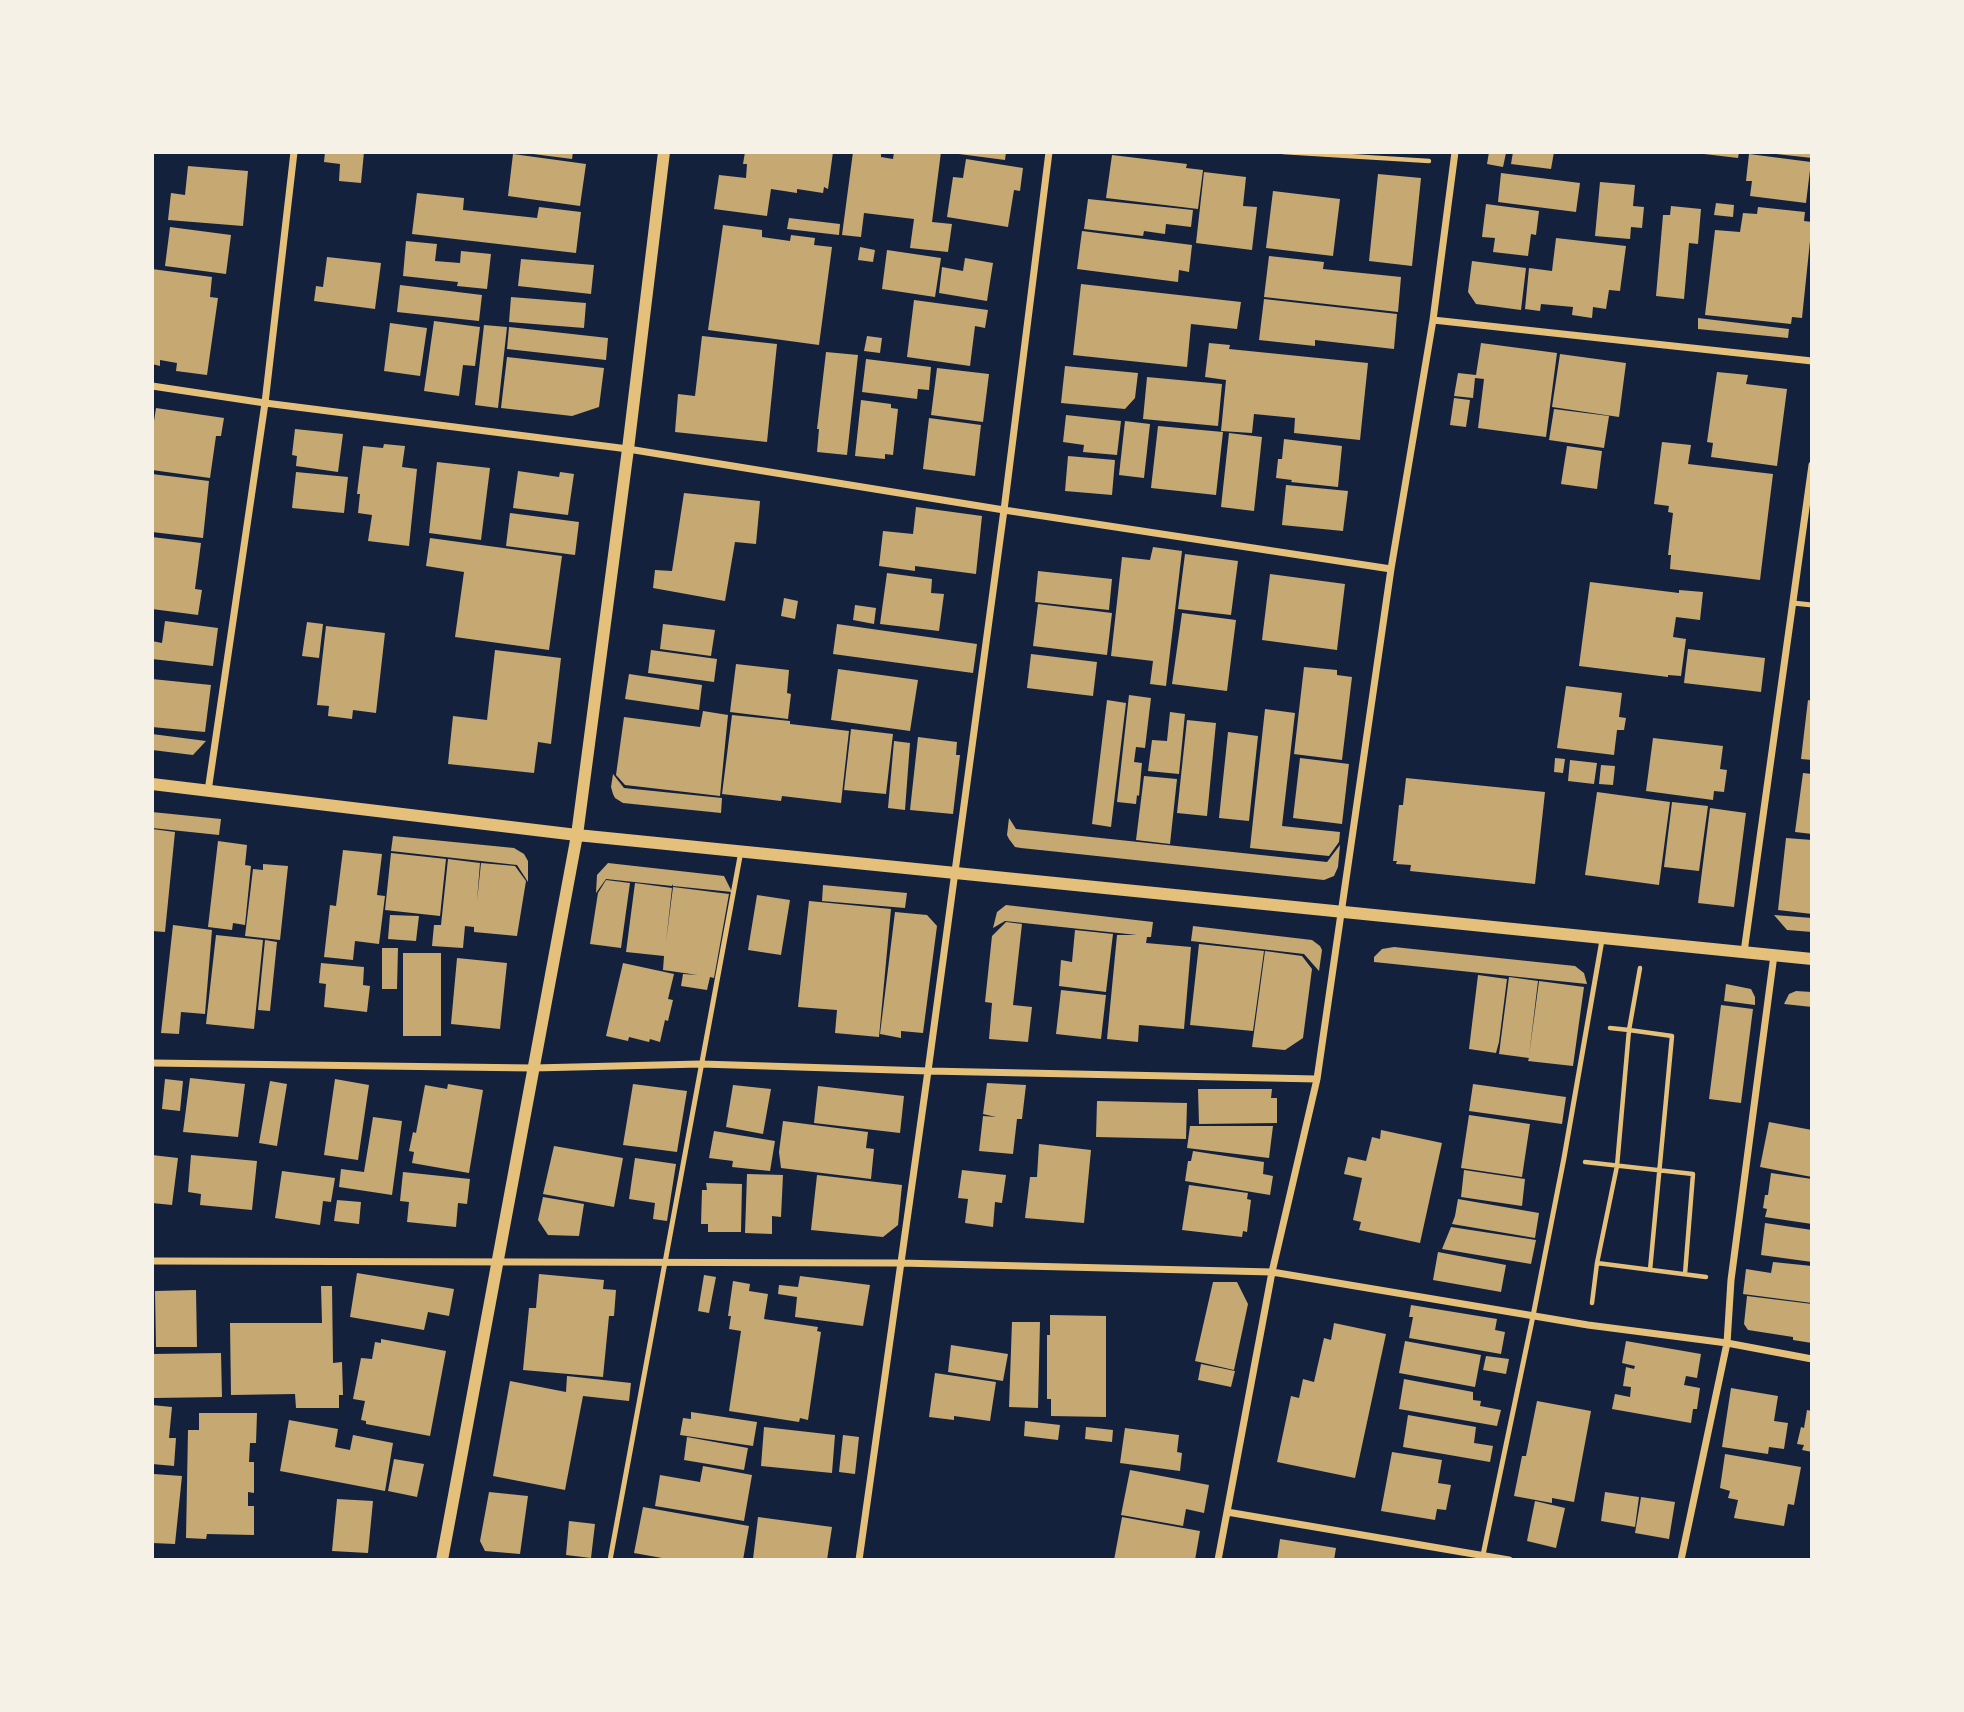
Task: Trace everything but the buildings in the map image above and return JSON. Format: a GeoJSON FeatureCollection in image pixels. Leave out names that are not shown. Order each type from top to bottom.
{"type":"FeatureCollection","features":[{"type":"Feature","properties":{"kind":"street"},"geometry":{"type":"LineString","coordinates":[[208,791],[265,403],[294,152]]}},
{"type":"Feature","properties":{"kind":"street"},"geometry":{"type":"LineString","coordinates":[[442,1560],[577,835],[664,152]]}},
{"type":"Feature","properties":{"kind":"street"},"geometry":{"type":"LineString","coordinates":[[859,1560],[1004,510],[1048,152]]}},
{"type":"Feature","properties":{"kind":"street"},"geometry":{"type":"LineString","coordinates":[[1218,1560],[1272,1272],[1317,1079],[1391,569],[1433,320],[1455,152]]}},
{"type":"Feature","properties":{"kind":"street"},"geometry":{"type":"LineString","coordinates":[[1433,320],[1812,361]]}},
{"type":"Feature","properties":{"kind":"street"},"geometry":{"type":"LineString","coordinates":[[152,386],[628,449],[1391,569]]}},
{"type":"Feature","properties":{"kind":"street"},"geometry":{"type":"LineString","coordinates":[[1744,952],[1812,466]]}},
{"type":"Feature","properties":{"kind":"street"},"geometry":{"type":"LineString","coordinates":[[152,784],[577,835],[1812,959]]}},
{"type":"Feature","properties":{"kind":"street"},"geometry":{"type":"LineString","coordinates":[[1681,1560],[1727,1343],[1731,1280],[1774,956]]}},
{"type":"Feature","properties":{"kind":"street"},"geometry":{"type":"LineString","coordinates":[[152,1063],[533,1068],[701,1064],[1317,1079]]}},
{"type":"Feature","properties":{"kind":"street"},"geometry":{"type":"LineString","coordinates":[[152,1261],[901,1263],[1272,1272],[1588,1325],[1727,1343],[1812,1359]]}},
{"type":"Feature","properties":{"kind":"street"},"geometry":{"type":"LineString","coordinates":[[1227,1512],[1508,1560]]}},
{"type":"Feature","properties":{"kind":"lane"},"geometry":{"type":"LineString","coordinates":[[1793,603],[1812,605]]}},
{"type":"Feature","properties":{"kind":"lane"},"geometry":{"type":"LineString","coordinates":[[610,1560],[741,851]]}},
{"type":"Feature","properties":{"kind":"lane"},"geometry":{"type":"LineString","coordinates":[[1483,1555],[1533,1316],[1603,938]]}},
{"type":"Feature","properties":{"kind":"path"},"geometry":{"type":"LineString","coordinates":[[1283,152],[1454,162]]}},
{"type":"Feature","properties":{"kind":"path"},"geometry":{"type":"LineString","coordinates":[[1588,1325],[1617,1166],[1629,1030],[1645,942]]}},
{"type":"Feature","properties":{"kind":"path"},"geometry":{"type":"LineString","coordinates":[[1588,1026],[1672,1036],[1650,1270]]}},
{"type":"Feature","properties":{"kind":"path"},"geometry":{"type":"LineString","coordinates":[[1617,1166],[1693,1174],[1685,1274]]}},
{"type":"Feature","properties":{"kind":"path"},"geometry":{"type":"LineString","coordinates":[[1597,1264],[1731,1280]]}}]}
